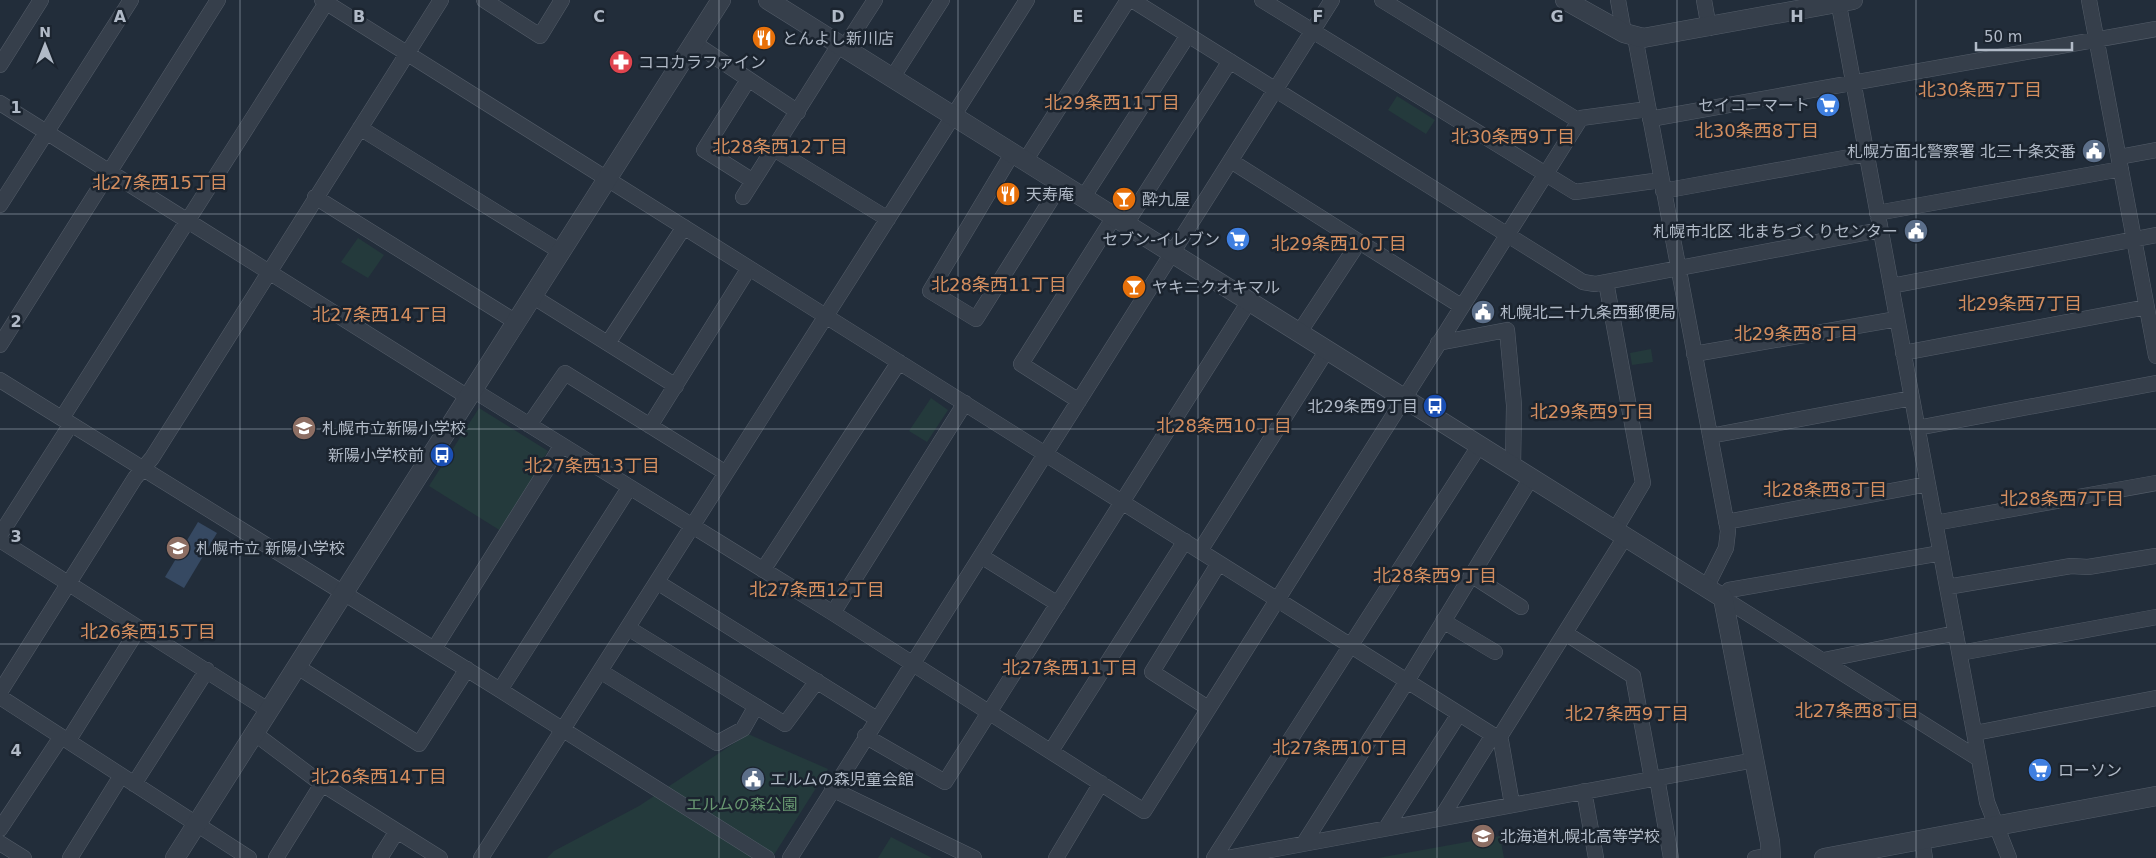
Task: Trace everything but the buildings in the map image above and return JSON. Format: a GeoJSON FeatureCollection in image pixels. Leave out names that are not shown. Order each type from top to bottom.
{"type":"FeatureCollection","features":[{"type":"Feature","properties":{"kind":"street"},"geometry":{"type":"LineString","coordinates":[[0,65],[41,0]]}},
{"type":"Feature","properties":{"kind":"street"},"geometry":{"type":"LineString","coordinates":[[0,205],[130,0]]}},
{"type":"Feature","properties":{"kind":"street"},"geometry":{"type":"LineString","coordinates":[[0,345],[218,0]]}},
{"type":"Feature","properties":{"kind":"street"},"geometry":{"type":"LineString","coordinates":[[0,692],[441,0]]}},
{"type":"Feature","properties":{"kind":"street"},"geometry":{"type":"LineString","coordinates":[[484,0],[540,36],[562,0]]}},
{"type":"Feature","properties":{"kind":"street"},"geometry":{"type":"LineString","coordinates":[[176,857],[721,0]]}},
{"type":"Feature","properties":{"kind":"street"},"geometry":{"type":"LineString","coordinates":[[768,0],[1248,303],[1327,350],[1824,660],[1979,759]]}},
{"type":"Feature","properties":{"kind":"street"},"geometry":{"type":"LineString","coordinates":[[743,197],[842,46],[875,0]]}},
{"type":"Feature","properties":{"kind":"street"},"geometry":{"type":"LineString","coordinates":[[892,78],[942,0]]}},
{"type":"Feature","properties":{"kind":"street"},"geometry":{"type":"LineString","coordinates":[[481,858],[1027,0]]}},
{"type":"Feature","properties":{"kind":"street"},"geometry":{"type":"LineString","coordinates":[[1061,184],[976,319],[930,291],[1019,157],[1128,0]]}},
{"type":"Feature","properties":{"kind":"street"},"geometry":{"type":"LineString","coordinates":[[1132,0],[1583,282],[1595,284],[1880,230]]}},
{"type":"Feature","properties":{"kind":"street"},"geometry":{"type":"LineString","coordinates":[[1262,0],[1575,192],[1662,186],[1866,154]]}},
{"type":"Feature","properties":{"kind":"street"},"geometry":{"type":"LineString","coordinates":[[790,858],[865,736],[1173,254],[1332,0]]}},
{"type":"Feature","properties":{"kind":"street"},"geometry":{"type":"LineString","coordinates":[[1382,0],[1579,120]]}},
{"type":"Feature","properties":{"kind":"street"},"geometry":{"type":"LineString","coordinates":[[1565,0],[1629,35],[1652,38],[1843,1],[1853,83],[1979,759],[1988,802],[2009,858]]}},
{"type":"Feature","properties":{"kind":"street"},"geometry":{"type":"LineString","coordinates":[[1618,0],[1649,114],[1728,531],[1726,548],[1706,588]]}},
{"type":"Feature","properties":{"kind":"street"},"geometry":{"type":"LineString","coordinates":[[1704,0],[1709,28]]}},
{"type":"Feature","properties":{"kind":"street"},"geometry":{"type":"LineString","coordinates":[[2089,0],[2134,239],[2150,305],[2156,356]]}},
{"type":"Feature","properties":{"kind":"street"},"geometry":{"type":"LineString","coordinates":[[0,535],[66,421],[324,1],[1496,737],[1501,741],[1512,804]]}},
{"type":"Feature","properties":{"kind":"street"},"geometry":{"type":"LineString","coordinates":[[0,103],[470,393],[562,445],[692,528],[833,613],[1144,811],[1506,234],[1581,118],[1649,114],[1853,83],[2156,29]]}},
{"type":"Feature","properties":{"kind":"street"},"geometry":{"type":"LineString","coordinates":[[1083,198],[1188,34]]}},
{"type":"Feature","properties":{"kind":"street"},"geometry":{"type":"LineString","coordinates":[[694,44],[798,112]]}},
{"type":"Feature","properties":{"kind":"street"},"geometry":{"type":"LineString","coordinates":[[1079,402],[1021,364],[1230,61]]}},
{"type":"Feature","properties":{"kind":"street"},"geometry":{"type":"LineString","coordinates":[[748,80],[704,150],[753,181]]}},
{"type":"Feature","properties":{"kind":"street"},"geometry":{"type":"LineString","coordinates":[[360,128],[561,252]]}},
{"type":"Feature","properties":{"kind":"street"},"geometry":{"type":"LineString","coordinates":[[774,150],[888,220]]}},
{"type":"Feature","properties":{"kind":"street"},"geometry":{"type":"LineString","coordinates":[[1877,213],[2120,163],[2156,150]]}},
{"type":"Feature","properties":{"kind":"street"},"geometry":{"type":"LineString","coordinates":[[1231,161],[1461,306]]}},
{"type":"Feature","properties":{"kind":"street"},"geometry":{"type":"LineString","coordinates":[[315,197],[516,322]]}},
{"type":"Feature","properties":{"kind":"street"},"geometry":{"type":"LineString","coordinates":[[608,343],[684,227]]}},
{"type":"Feature","properties":{"kind":"street"},"geometry":{"type":"LineString","coordinates":[[1891,286],[2156,235]]}},
{"type":"Feature","properties":{"kind":"street"},"geometry":{"type":"LineString","coordinates":[[1299,333],[1359,242]]}},
{"type":"Feature","properties":{"kind":"street"},"geometry":{"type":"LineString","coordinates":[[650,426],[749,268]]}},
{"type":"Feature","properties":{"kind":"street"},"geometry":{"type":"LineString","coordinates":[[1441,818],[1565,633],[1620,534],[1643,483],[1606,282]]}},
{"type":"Feature","properties":{"kind":"street"},"geometry":{"type":"LineString","coordinates":[[532,296],[676,386]]}},
{"type":"Feature","properties":{"kind":"street"},"geometry":{"type":"LineString","coordinates":[[865,736],[945,782],[1248,303]]}},
{"type":"Feature","properties":{"kind":"street"},"geometry":{"type":"LineString","coordinates":[[1903,353],[2150,305]]}},
{"type":"Feature","properties":{"kind":"street"},"geometry":{"type":"LineString","coordinates":[[1694,354],[1897,319]]}},
{"type":"Feature","properties":{"kind":"street"},"geometry":{"type":"LineString","coordinates":[[1438,343],[1507,330],[1514,405],[1512,467]]}},
{"type":"Feature","properties":{"kind":"street"},"geometry":{"type":"LineString","coordinates":[[1200,551],[1327,350]]}},
{"type":"Feature","properties":{"kind":"street"},"geometry":{"type":"LineString","coordinates":[[763,570],[899,362]]}},
{"type":"Feature","properties":{"kind":"street"},"geometry":{"type":"LineString","coordinates":[[529,425],[565,372],[726,473]]}},
{"type":"Feature","properties":{"kind":"street"},"geometry":{"type":"LineString","coordinates":[[0,381],[434,648],[768,858]]}},
{"type":"Feature","properties":{"kind":"street"},"geometry":{"type":"LineString","coordinates":[[1917,428],[2156,383]]}},
{"type":"Feature","properties":{"kind":"street"},"geometry":{"type":"LineString","coordinates":[[1710,436],[1912,398]]}},
{"type":"Feature","properties":{"kind":"street"},"geometry":{"type":"LineString","coordinates":[[833,613],[965,403]]}},
{"type":"Feature","properties":{"kind":"street"},"geometry":{"type":"LineString","coordinates":[[434,648],[562,445]]}},
{"type":"Feature","properties":{"kind":"street"},"geometry":{"type":"LineString","coordinates":[[1214,858],[1479,446]]}},
{"type":"Feature","properties":{"kind":"street"},"geometry":{"type":"LineString","coordinates":[[1304,843],[1407,681],[1531,478]]}},
{"type":"Feature","properties":{"kind":"street"},"geometry":{"type":"LineString","coordinates":[[1935,523],[2156,483]]}},
{"type":"Feature","properties":{"kind":"street"},"geometry":{"type":"LineString","coordinates":[[1726,522],[1928,484]]}},
{"type":"Feature","properties":{"kind":"street"},"geometry":{"type":"LineString","coordinates":[[500,690],[629,488]]}},
{"type":"Feature","properties":{"kind":"street"},"geometry":{"type":"LineString","coordinates":[[0,540],[268,710]]}},
{"type":"Feature","properties":{"kind":"street"},"geometry":{"type":"LineString","coordinates":[[1050,751],[1185,542]]}},
{"type":"Feature","properties":{"kind":"street"},"geometry":{"type":"LineString","coordinates":[[1723,598],[1730,590],[1941,552]]}},
{"type":"Feature","properties":{"kind":"street"},"geometry":{"type":"LineString","coordinates":[[980,556],[1058,604]]}},
{"type":"Feature","properties":{"kind":"street"},"geometry":{"type":"LineString","coordinates":[[1947,587],[2071,566],[2088,568],[2156,556]]}},
{"type":"Feature","properties":{"kind":"street"},"geometry":{"type":"LineString","coordinates":[[1208,708],[1152,672],[1219,563]]}},
{"type":"Feature","properties":{"kind":"street"},"geometry":{"type":"LineString","coordinates":[[1471,575],[1521,607]]}},
{"type":"Feature","properties":{"kind":"street"},"geometry":{"type":"LineString","coordinates":[[657,582],[877,719]]}},
{"type":"Feature","properties":{"kind":"street"},"geometry":{"type":"LineString","coordinates":[[1723,598],[1755,760],[1766,857]]}},
{"type":"Feature","properties":{"kind":"street"},"geometry":{"type":"LineString","coordinates":[[1960,653],[2156,617]]}},
{"type":"Feature","properties":{"kind":"street"},"geometry":{"type":"LineString","coordinates":[[1443,621],[1495,652]]}},
{"type":"Feature","properties":{"kind":"street"},"geometry":{"type":"LineString","coordinates":[[0,829],[139,628]]}},
{"type":"Feature","properties":{"kind":"street"},"geometry":{"type":"LineString","coordinates":[[628,628],[785,724],[817,681]]}},
{"type":"Feature","properties":{"kind":"street"},"geometry":{"type":"LineString","coordinates":[[1565,633],[1633,676],[1671,858]]}},
{"type":"Feature","properties":{"kind":"street"},"geometry":{"type":"LineString","coordinates":[[1824,660],[1956,633]]}},
{"type":"Feature","properties":{"kind":"street"},"geometry":{"type":"LineString","coordinates":[[296,666],[419,744],[467,669]]}},
{"type":"Feature","properties":{"kind":"street"},"geometry":{"type":"LineString","coordinates":[[134,784],[207,670]]}},
{"type":"Feature","properties":{"kind":"street"},"geometry":{"type":"LineString","coordinates":[[600,671],[717,744],[743,729],[756,706]]}},
{"type":"Feature","properties":{"kind":"street"},"geometry":{"type":"LineString","coordinates":[[0,697],[249,858]]}},
{"type":"Feature","properties":{"kind":"street"},"geometry":{"type":"LineString","coordinates":[[1974,733],[2156,698]]}},
{"type":"Feature","properties":{"kind":"street"},"geometry":{"type":"LineString","coordinates":[[1386,828],[1459,714]]}},
{"type":"Feature","properties":{"kind":"street"},"geometry":{"type":"LineString","coordinates":[[254,734],[322,784],[440,858]]}},
{"type":"Feature","properties":{"kind":"street"},"geometry":{"type":"LineString","coordinates":[[1226,858],[1755,760]]}},
{"type":"Feature","properties":{"kind":"street"},"geometry":{"type":"LineString","coordinates":[[70,858],[121,776]]}},
{"type":"Feature","properties":{"kind":"street"},"geometry":{"type":"LineString","coordinates":[[1056,858],[1101,783]]}},
{"type":"Feature","properties":{"kind":"street"},"geometry":{"type":"LineString","coordinates":[[276,858],[322,784]]}},
{"type":"Feature","properties":{"kind":"street"},"geometry":{"type":"LineString","coordinates":[[832,789],[974,858]]}},
{"type":"Feature","properties":{"kind":"street"},"geometry":{"type":"LineString","coordinates":[[1584,791],[1596,858]]}},
{"type":"Feature","properties":{"kind":"street"},"geometry":{"type":"LineString","coordinates":[[1824,858],[1924,849],[1998,826],[2156,796]]}},
{"type":"Feature","properties":{"kind":"street"},"geometry":{"type":"LineString","coordinates":[[380,858],[397,831]]}},
{"type":"Feature","properties":{"kind":"street"},"geometry":{"type":"LineString","coordinates":[[0,842],[24,858]]}},
{"type":"Feature","properties":{"kind":"green space"},"geometry":{"type":"Polygon","coordinates":[[[1397,96],[1435,120],[1426,134],[1388,110],[1397,96]]]}},
{"type":"Feature","properties":{"kind":"green space"},"geometry":{"type":"Polygon","coordinates":[[[358,238],[384,255],[368,278],[341,262],[358,238]]]}},
{"type":"Feature","properties":{"kind":"green space"},"geometry":{"type":"Polygon","coordinates":[[[1651,349],[1653,362],[1632,365],[1630,353],[1651,349]]]}},
{"type":"Feature","properties":{"kind":"green space"},"geometry":{"type":"Polygon","coordinates":[[[931,398],[948,410],[927,442],[909,431],[931,398]]]}},
{"type":"Feature","properties":{"kind":"green space"},"geometry":{"type":"Polygon","coordinates":[[[479,408],[548,451],[501,531],[429,486],[479,408]]]}},
{"type":"Feature","properties":{"kind":"green space","name":"エルムの森公園"},"geometry":{"type":"Polygon","coordinates":[[[748,734],[828,769],[772,858],[547,858],[554,851],[639,806],[748,734]]]}},
{"type":"Feature","properties":{"kind":"green space"},"geometry":{"type":"Polygon","coordinates":[[[1500,836],[1504,858],[1378,858],[1500,836]]]}},
{"type":"Feature","properties":{"kind":"green space"},"geometry":{"type":"Polygon","coordinates":[[[891,837],[932,858],[878,858],[891,837]]]}},
{"type":"Feature","properties":{"kind":"water"},"geometry":{"type":"Polygon","coordinates":[[[198,522],[217,533],[184,588],[165,577],[198,522]]]}},
{"type":"Feature","properties":{"kind":"place","name":"とんよし新川店"},"geometry":{"type":"Point","coordinates":[764,38]}},
{"type":"Feature","properties":{"kind":"place","name":"ココカラファイン"},"geometry":{"type":"Point","coordinates":[621,62]}},
{"type":"Feature","properties":{"kind":"place","name":"セイコーマート"},"geometry":{"type":"Point","coordinates":[1828,105]}},
{"type":"Feature","properties":{"kind":"place","name":"札幌方面北警察署 北三十条交番"},"geometry":{"type":"Point","coordinates":[2094,151]}},
{"type":"Feature","properties":{"kind":"place","name":"天寿庵"},"geometry":{"type":"Point","coordinates":[1008,194]}},
{"type":"Feature","properties":{"kind":"place","name":"酔九屋"},"geometry":{"type":"Point","coordinates":[1124,199]}},
{"type":"Feature","properties":{"kind":"place","name":"札幌市北区 北まちづくりセンター"},"geometry":{"type":"Point","coordinates":[1916,231]}},
{"type":"Feature","properties":{"kind":"place","name":"セブン-イレブン"},"geometry":{"type":"Point","coordinates":[1238,239]}},
{"type":"Feature","properties":{"kind":"place","name":"ヤキニクオキマル"},"geometry":{"type":"Point","coordinates":[1134,287]}},
{"type":"Feature","properties":{"kind":"place","name":"札幌北二十九条西郵便局"},"geometry":{"type":"Point","coordinates":[1483,312]}},
{"type":"Feature","properties":{"kind":"place","name":"北29条西9丁目"},"geometry":{"type":"Point","coordinates":[1435,406]}},
{"type":"Feature","properties":{"kind":"place","name":"札幌市立新陽小学校"},"geometry":{"type":"Point","coordinates":[304,428]}},
{"type":"Feature","properties":{"kind":"place","name":"新陽小学校前"},"geometry":{"type":"Point","coordinates":[442,455]}},
{"type":"Feature","properties":{"kind":"place","name":"札幌市立 新陽小学校"},"geometry":{"type":"Point","coordinates":[178,548]}},
{"type":"Feature","properties":{"kind":"place","name":"ローソン"},"geometry":{"type":"Point","coordinates":[2040,770]}},
{"type":"Feature","properties":{"kind":"place","name":"エルムの森児童会館"},"geometry":{"type":"Point","coordinates":[753,779]}},
{"type":"Feature","properties":{"kind":"place","name":"北海道札幌北高等学校"},"geometry":{"type":"Point","coordinates":[1483,836]}},
{"type":"Feature","properties":{"kind":"district","name":"北30条西7丁目"},"geometry":{"type":"Point","coordinates":[1980,90]}},
{"type":"Feature","properties":{"kind":"district","name":"北29条西11丁目"},"geometry":{"type":"Point","coordinates":[1112,103]}},
{"type":"Feature","properties":{"kind":"district","name":"北30条西8丁目"},"geometry":{"type":"Point","coordinates":[1757,131]}},
{"type":"Feature","properties":{"kind":"district","name":"北30条西9丁目"},"geometry":{"type":"Point","coordinates":[1513,137]}},
{"type":"Feature","properties":{"kind":"district","name":"北28条西12丁目"},"geometry":{"type":"Point","coordinates":[780,147]}},
{"type":"Feature","properties":{"kind":"district","name":"北27条西15丁目"},"geometry":{"type":"Point","coordinates":[160,183]}},
{"type":"Feature","properties":{"kind":"district","name":"北29条西10丁目"},"geometry":{"type":"Point","coordinates":[1339,244]}},
{"type":"Feature","properties":{"kind":"district","name":"北28条西11丁目"},"geometry":{"type":"Point","coordinates":[999,285]}},
{"type":"Feature","properties":{"kind":"district","name":"北29条西7丁目"},"geometry":{"type":"Point","coordinates":[2020,304]}},
{"type":"Feature","properties":{"kind":"district","name":"北27条西14丁目"},"geometry":{"type":"Point","coordinates":[380,315]}},
{"type":"Feature","properties":{"kind":"district","name":"北29条西8丁目"},"geometry":{"type":"Point","coordinates":[1796,334]}},
{"type":"Feature","properties":{"kind":"district","name":"北29条西9丁目"},"geometry":{"type":"Point","coordinates":[1592,412]}},
{"type":"Feature","properties":{"kind":"district","name":"北28条西10丁目"},"geometry":{"type":"Point","coordinates":[1224,426]}},
{"type":"Feature","properties":{"kind":"district","name":"北27条西13丁目"},"geometry":{"type":"Point","coordinates":[592,466]}},
{"type":"Feature","properties":{"kind":"district","name":"北28条西8丁目"},"geometry":{"type":"Point","coordinates":[1825,490]}},
{"type":"Feature","properties":{"kind":"district","name":"北28条西7丁目"},"geometry":{"type":"Point","coordinates":[2062,499]}},
{"type":"Feature","properties":{"kind":"district","name":"北28条西9丁目"},"geometry":{"type":"Point","coordinates":[1435,576]}},
{"type":"Feature","properties":{"kind":"district","name":"北27条西12丁目"},"geometry":{"type":"Point","coordinates":[817,590]}},
{"type":"Feature","properties":{"kind":"district","name":"北26条西15丁目"},"geometry":{"type":"Point","coordinates":[148,632]}},
{"type":"Feature","properties":{"kind":"district","name":"北27条西11丁目"},"geometry":{"type":"Point","coordinates":[1070,668]}},
{"type":"Feature","properties":{"kind":"district","name":"北27条西8丁目"},"geometry":{"type":"Point","coordinates":[1857,711]}},
{"type":"Feature","properties":{"kind":"district","name":"北27条西9丁目"},"geometry":{"type":"Point","coordinates":[1627,714]}},
{"type":"Feature","properties":{"kind":"district","name":"北27条西10丁目"},"geometry":{"type":"Point","coordinates":[1340,748]}},
{"type":"Feature","properties":{"kind":"district","name":"北26条西14丁目"},"geometry":{"type":"Point","coordinates":[379,777]}}]}
